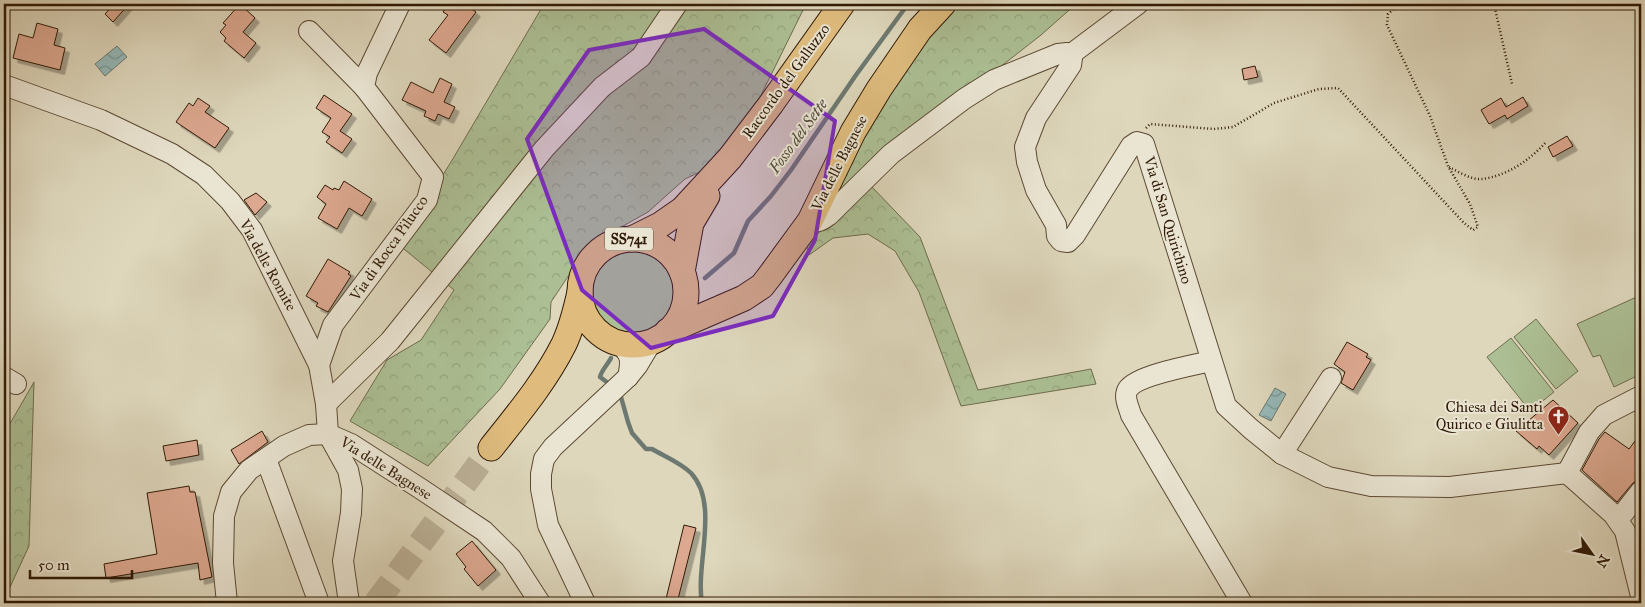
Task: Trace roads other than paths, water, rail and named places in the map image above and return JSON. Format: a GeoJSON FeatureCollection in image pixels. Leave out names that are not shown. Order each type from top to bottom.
{"type":"FeatureCollection","features":[{"type":"Feature","properties":{"kind":"main road","name":"Raccordo del Galluzzo"},"geometry":{"type":"LineString","coordinates":[[632,239],[660,225],[682,209],[730,158],[842,4]]}},
{"type":"Feature","properties":{"kind":"main road","name":"Via delle Bagnese"},"geometry":{"type":"LineString","coordinates":[[660,336],[722,306],[744,298],[762,286],[782,262],[810,221],[853,132],[879,89],[920,29],[943,4]]}},
{"type":"Feature","properties":{"kind":"main road","name":"Raccordo del Galluzzo"},"geometry":{"type":"LineString","coordinates":[[684,278],[691,223],[730,158]]}},
{"type":"Feature","properties":{"kind":"main road","name":"SS741"},"geometry":{"type":"LineString","coordinates":[[491,448],[546,375],[564,342],[573,319],[582,275],[599,251],[618,241],[632,239],[655,244],[674,258],[684,278],[684,304],[680,315],[660,336],[632,345],[612,340],[598,331],[587,319],[581,303],[580,292]]}},
{"type":"Feature","properties":{"kind":"main road"},"geometry":{"type":"LineString","coordinates":[[684,278],[703,301],[722,306]]}},
{"type":"Feature","properties":{"kind":"main road","name":"SS741"},"geometry":{"type":"LineString","coordinates":[[546,375],[574,351],[589,343],[612,340]]}},
{"type":"Feature","properties":{"kind":"street"},"geometry":{"type":"LineString","coordinates":[[364,87],[367,73],[400,4]]}},
{"type":"Feature","properties":{"kind":"street"},"geometry":{"type":"LineString","coordinates":[[326,404],[390,340],[544,149],[602,87],[641,57],[677,4]]}},
{"type":"Feature","properties":{"kind":"street"},"geometry":{"type":"LineString","coordinates":[[810,221],[821,221],[829,215],[891,154],[964,98],[1004,76],[1058,54],[1067,53],[1070,55],[1138,4]]}},
{"type":"Feature","properties":{"kind":"street","name":"Via di Rocca Pilucco"},"geometry":{"type":"LineString","coordinates":[[309,31],[364,87],[433,177],[427,200],[333,325],[319,365]]}},
{"type":"Feature","properties":{"kind":"street","name":"Via di San Quirichino"},"geometry":{"type":"LineString","coordinates":[[1070,55],[1072,58],[1071,65],[1036,118],[1025,147],[1027,162],[1036,190],[1056,226],[1058,236],[1061,241],[1068,242],[1075,235],[1131,146],[1137,142],[1144,144],[1226,406],[1251,430],[1282,454],[1328,477],[1370,486],[1450,487],[1567,473]]}},
{"type":"Feature","properties":{"kind":"street","name":"Via delle Romite"},"geometry":{"type":"LineString","coordinates":[[4,85],[101,120],[172,154],[204,175],[230,201],[252,230],[319,365],[326,404],[328,434]]}},
{"type":"Feature","properties":{"kind":"street"},"geometry":{"type":"LineString","coordinates":[[585,603],[548,525],[541,489],[541,474],[544,460],[553,447],[617,388],[660,336]]}},
{"type":"Feature","properties":{"kind":"street"},"geometry":{"type":"LineString","coordinates":[[612,340],[627,351],[631,364],[617,388]]}},
{"type":"Feature","properties":{"kind":"street"},"geometry":{"type":"LineString","coordinates":[[1212,361],[1141,379],[1128,389],[1126,398],[1131,415],[1242,603]]}},
{"type":"Feature","properties":{"kind":"street"},"geometry":{"type":"LineString","coordinates":[[1282,454],[1332,378]]}},
{"type":"Feature","properties":{"kind":"street"},"geometry":{"type":"LineString","coordinates":[[1641,396],[1604,416],[1589,432],[1567,473],[1618,520],[1625,532],[1641,596]]}},
{"type":"Feature","properties":{"kind":"street"},"geometry":{"type":"LineString","coordinates":[[328,434],[348,470],[352,490],[351,513],[344,561],[349,603]]}},
{"type":"Feature","properties":{"kind":"street","name":"Via delle Bagnese"},"geometry":{"type":"LineString","coordinates":[[228,603],[223,563],[224,516],[231,492],[249,470],[284,446],[309,435],[328,434],[351,444],[484,531],[512,558],[540,603]]}},
{"type":"Feature","properties":{"kind":"street"},"geometry":{"type":"LineString","coordinates":[[266,459],[319,603]]}},
{"type":"Feature","properties":{"kind":"street"},"geometry":{"type":"LineString","coordinates":[[1618,520],[1641,491]]}},
{"type":"Feature","properties":{"kind":"water"},"geometry":{"type":"Polygon","coordinates":[[[117,46],[127,57],[105,76],[95,64],[117,46]]]}},
{"type":"Feature","properties":{"kind":"water"},"geometry":{"type":"Polygon","coordinates":[[[1275,388],[1286,394],[1271,421],[1259,415],[1275,388]]]}},
{"type":"Feature","properties":{"kind":"waterway","name":"Fosso del Sette"},"geometry":{"type":"LineString","coordinates":[[705,278],[734,253],[748,221],[791,170],[856,75],[908,4]]}},
{"type":"Feature","properties":{"kind":"waterway","name":"Fosso del Sette"},"geometry":{"type":"LineString","coordinates":[[611,358],[600,377],[612,386]]}},
{"type":"Feature","properties":{"kind":"waterway","name":"Fosso del Sette"},"geometry":{"type":"LineString","coordinates":[[618,394],[621,397],[632,433],[646,449],[652,449],[682,466],[691,473],[700,486],[704,501],[705,518],[701,571],[702,603]]}},
{"type":"Feature","properties":{"kind":"tunnel"},"geometry":{"type":"LineString","coordinates":[[376,603],[491,448]]}},
{"type":"Feature","properties":{"kind":"place","name":"Chiesa dei Santi Quirico e Giulitta"},"geometry":{"type":"Point","coordinates":[1559,435]}}]}
